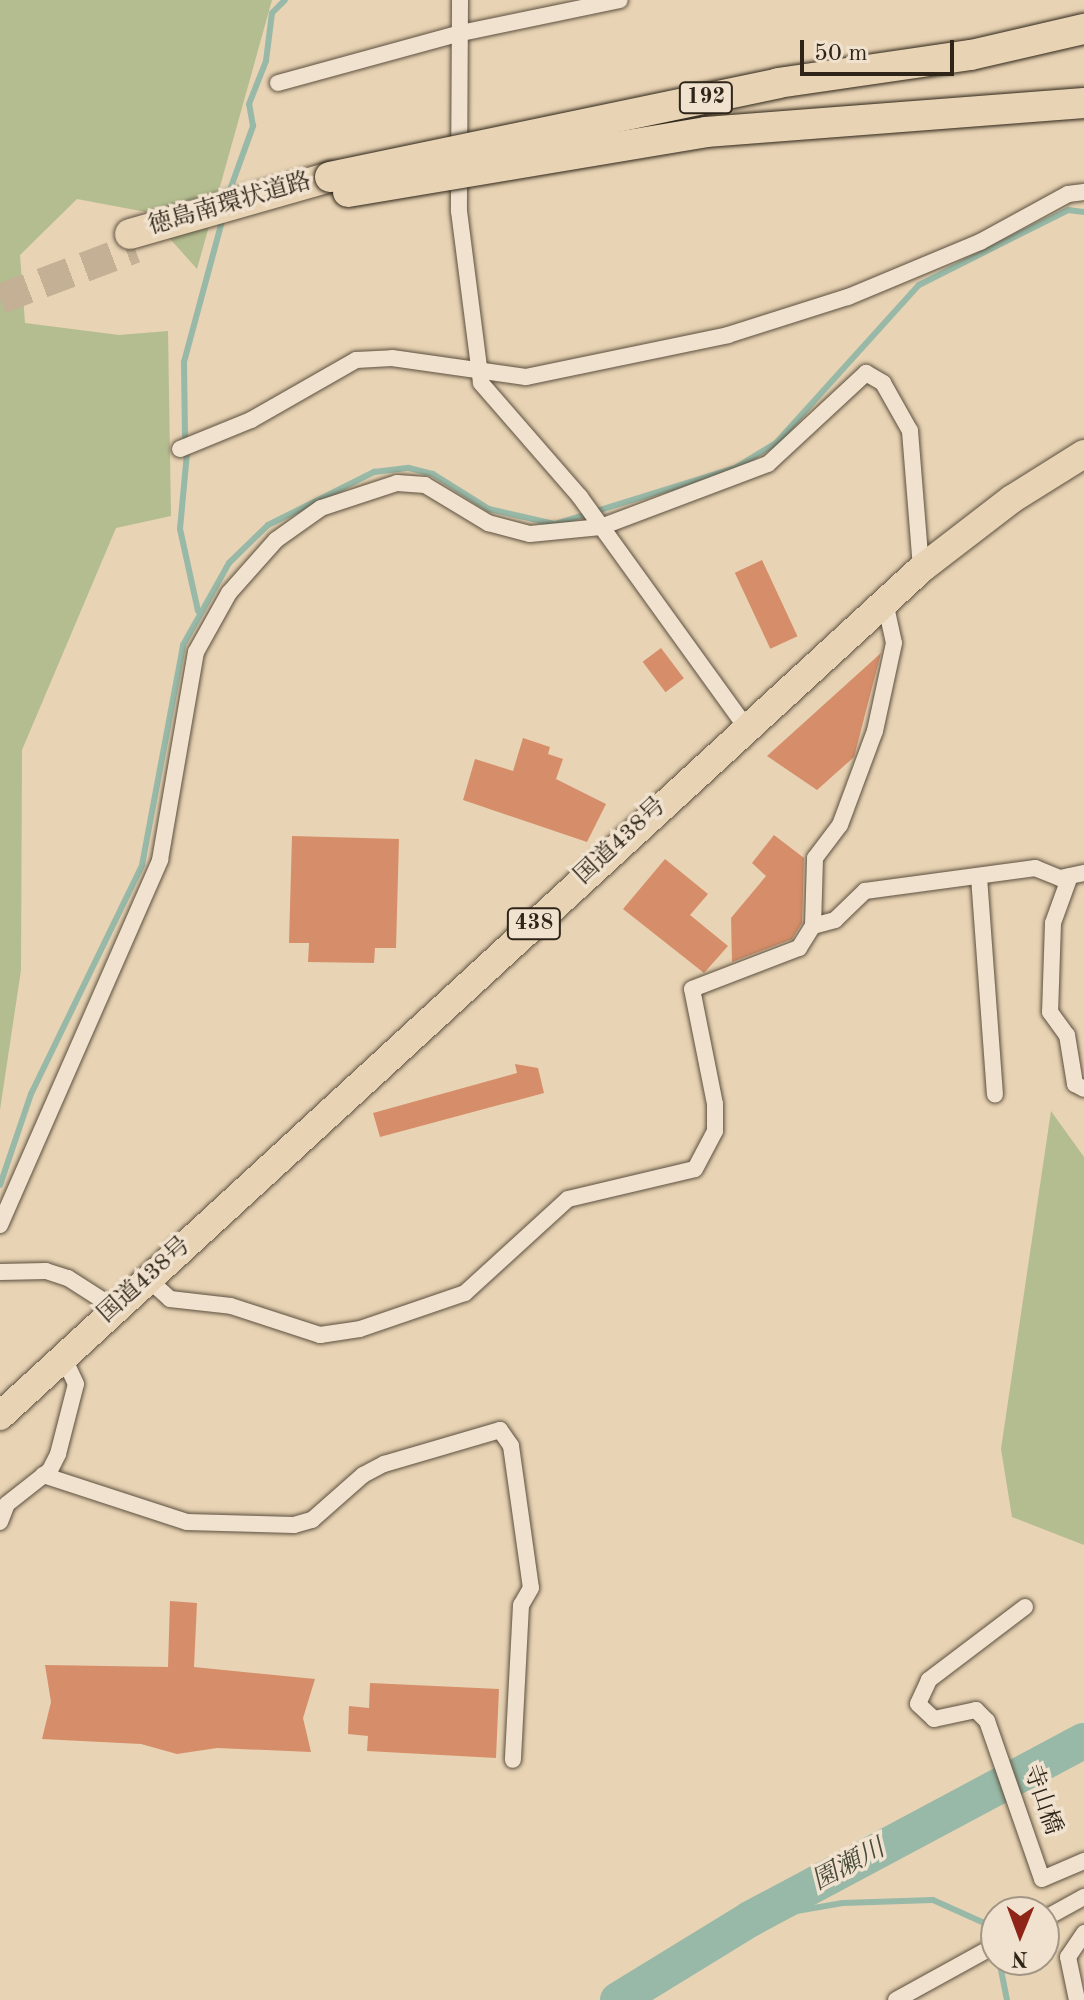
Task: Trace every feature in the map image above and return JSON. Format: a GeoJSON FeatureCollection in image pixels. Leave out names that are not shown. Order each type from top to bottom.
{"type":"FeatureCollection","features":[{"type":"Feature","properties":{"kind":"highway","name":"192"},"geometry":{"type":"LineString","coordinates":[[332,186],[778,83],[971,55],[1084,29]]}},
{"type":"Feature","properties":{"kind":"highway","name":"192"},"geometry":{"type":"LineString","coordinates":[[332,186],[706,132],[1084,103]]}},
{"type":"Feature","properties":{"kind":"highway","name":"徳島南環状道路"},"geometry":{"type":"LineString","coordinates":[[132,241],[332,186]]}},
{"type":"Feature","properties":{"kind":"highway","name":"国道438号"},"geometry":{"type":"LineString","coordinates":[[0,1416],[745,726],[921,569],[1012,499],[1084,454]]}},
{"type":"Feature","properties":{"kind":"street"},"geometry":{"type":"LineString","coordinates":[[460,0],[459,211],[478,373],[580,497],[745,726]]}},
{"type":"Feature","properties":{"kind":"street"},"geometry":{"type":"LineString","coordinates":[[278,83],[461,33],[620,0]]}},
{"type":"Feature","properties":{"kind":"street"},"geometry":{"type":"LineString","coordinates":[[180,449],[264,414],[356,360],[392,358],[478,373],[526,377],[576,371],[728,335],[848,297],[980,242],[1068,194],[1084,192]]}},
{"type":"Feature","properties":{"kind":"street"},"geometry":{"type":"LineString","coordinates":[[0,1225],[160,860],[196,652],[229,593],[276,540],[321,508],[397,483],[425,485],[488,523],[530,534],[601,527],[768,464],[866,373],[883,383],[910,431],[921,569]]}},
{"type":"Feature","properties":{"kind":"street"},"geometry":{"type":"LineString","coordinates":[[148,1279],[170,1299],[231,1306],[320,1335],[454,1299],[484,1280],[568,1199],[674,1176],[705,1160],[715,1104],[692,989],[799,948],[813,926],[815,858],[840,825],[875,731],[894,643],[885,602]]}},
{"type":"Feature","properties":{"kind":"street"},"geometry":{"type":"LineString","coordinates":[[813,926],[835,920],[865,891],[1035,868],[1077,875],[1053,923],[1050,1012],[1067,1035],[1075,1084],[1084,1089]]}},
{"type":"Feature","properties":{"kind":"street"},"geometry":{"type":"LineString","coordinates":[[979,877],[995,1094]]}},
{"type":"Feature","properties":{"kind":"street"},"geometry":{"type":"LineString","coordinates":[[0,1272],[57,1274],[115,1308]]}},
{"type":"Feature","properties":{"kind":"street"},"geometry":{"type":"LineString","coordinates":[[0,1522],[7,1504],[43,1475],[58,1454],[76,1384],[63,1356]]}},
{"type":"Feature","properties":{"kind":"street"},"geometry":{"type":"LineString","coordinates":[[43,1475],[187,1522],[294,1525],[312,1520],[384,1464],[500,1430],[511,1446],[531,1588],[521,1605],[513,1760]]}},
{"type":"Feature","properties":{"kind":"street","name":"寺山橋"},"geometry":{"type":"LineString","coordinates":[[1025,1607],[920,1693],[923,1713],[934,1719],[976,1710],[994,1736],[1042,1879],[1084,1861]]}},
{"type":"Feature","properties":{"kind":"street"},"geometry":{"type":"LineString","coordinates":[[1060,1910],[1084,1897]]}},
{"type":"Feature","properties":{"kind":"street"},"geometry":{"type":"LineString","coordinates":[[1077,2000],[1068,1957],[1084,1933]]}},
{"type":"Feature","properties":{"kind":"street"},"geometry":{"type":"LineString","coordinates":[[896,2000],[980,1954]]}},
{"type":"Feature","properties":{"kind":"green space"},"geometry":{"type":"Polygon","coordinates":[[[0,0],[272,0],[197,269],[146,212],[77,199],[20,255],[25,323],[119,335],[168,331],[171,516],[116,528],[22,750],[21,970],[0,1110],[0,0]]]}},
{"type":"Feature","properties":{"kind":"green space"},"geometry":{"type":"Polygon","coordinates":[[[1051,1111],[1084,1157],[1084,1545],[1012,1517],[1001,1449],[1051,1111]]]}},
{"type":"Feature","properties":{"kind":"building"},"geometry":{"type":"Polygon","coordinates":[[[762,560],[797,636],[770,649],[735,573],[762,560]]]}},
{"type":"Feature","properties":{"kind":"building"},"geometry":{"type":"Polygon","coordinates":[[[661,648],[684,678],[666,692],[643,662],[661,648]]]}},
{"type":"Feature","properties":{"kind":"building"},"geometry":{"type":"Polygon","coordinates":[[[881,653],[854,757],[817,790],[767,756],[881,653]]]}},
{"type":"Feature","properties":{"kind":"building"},"geometry":{"type":"Polygon","coordinates":[[[523,738],[550,747],[548,754],[563,759],[556,779],[606,804],[587,842],[463,800],[475,759],[513,771],[523,738]]]}},
{"type":"Feature","properties":{"kind":"building"},"geometry":{"type":"Polygon","coordinates":[[[774,835],[804,858],[802,923],[792,939],[732,962],[731,918],[766,876],[752,863],[774,835]]]}},
{"type":"Feature","properties":{"kind":"building"},"geometry":{"type":"Polygon","coordinates":[[[292,836],[399,839],[396,948],[375,948],[374,963],[308,962],[309,943],[289,943],[292,836]]]}},
{"type":"Feature","properties":{"kind":"building"},"geometry":{"type":"Polygon","coordinates":[[[665,859],[708,894],[690,915],[728,946],[704,973],[623,909],[665,859]]]}},
{"type":"Feature","properties":{"kind":"building"},"geometry":{"type":"Polygon","coordinates":[[[515,1064],[538,1068],[544,1093],[380,1137],[373,1113],[517,1073],[515,1064]]]}},
{"type":"Feature","properties":{"kind":"building"},"geometry":{"type":"Polygon","coordinates":[[[170,1601],[197,1603],[194,1667],[315,1679],[303,1718],[311,1752],[217,1748],[177,1754],[141,1744],[42,1739],[51,1702],[45,1665],[168,1667],[170,1601]]]}},
{"type":"Feature","properties":{"kind":"building"},"geometry":{"type":"Polygon","coordinates":[[[370,1683],[499,1689],[496,1758],[367,1751],[368,1736],[348,1734],[349,1706],[369,1708],[370,1683]]]}},
{"type":"Feature","properties":{"kind":"waterway"},"geometry":{"type":"LineString","coordinates":[[227,198],[253,126],[249,104],[266,61],[272,13],[285,0]]}},
{"type":"Feature","properties":{"kind":"waterway"},"geometry":{"type":"LineString","coordinates":[[0,1185],[31,1094],[142,865],[183,645],[229,563],[268,525],[374,472],[409,468],[433,474],[489,509],[555,524],[735,468],[776,443],[919,285],[1068,210],[1084,212]]}},
{"type":"Feature","properties":{"kind":"waterway"},"geometry":{"type":"LineString","coordinates":[[185,436],[184,362],[223,217]]}},
{"type":"Feature","properties":{"kind":"waterway"},"geometry":{"type":"LineString","coordinates":[[187,453],[180,529],[198,611]]}},
{"type":"Feature","properties":{"kind":"waterway","name":"園瀬川"},"geometry":{"type":"LineString","coordinates":[[618,2000],[750,1919],[1084,1741]]}},
{"type":"Feature","properties":{"kind":"waterway"},"geometry":{"type":"LineString","coordinates":[[750,1919],[843,1903],[933,1900],[980,1921]]}},
{"type":"Feature","properties":{"kind":"waterway"},"geometry":{"type":"LineString","coordinates":[[1002,1976],[1007,2000]]}},
{"type":"Feature","properties":{"kind":"tunnel"},"geometry":{"type":"LineString","coordinates":[[0,299],[135,248]]}}]}
